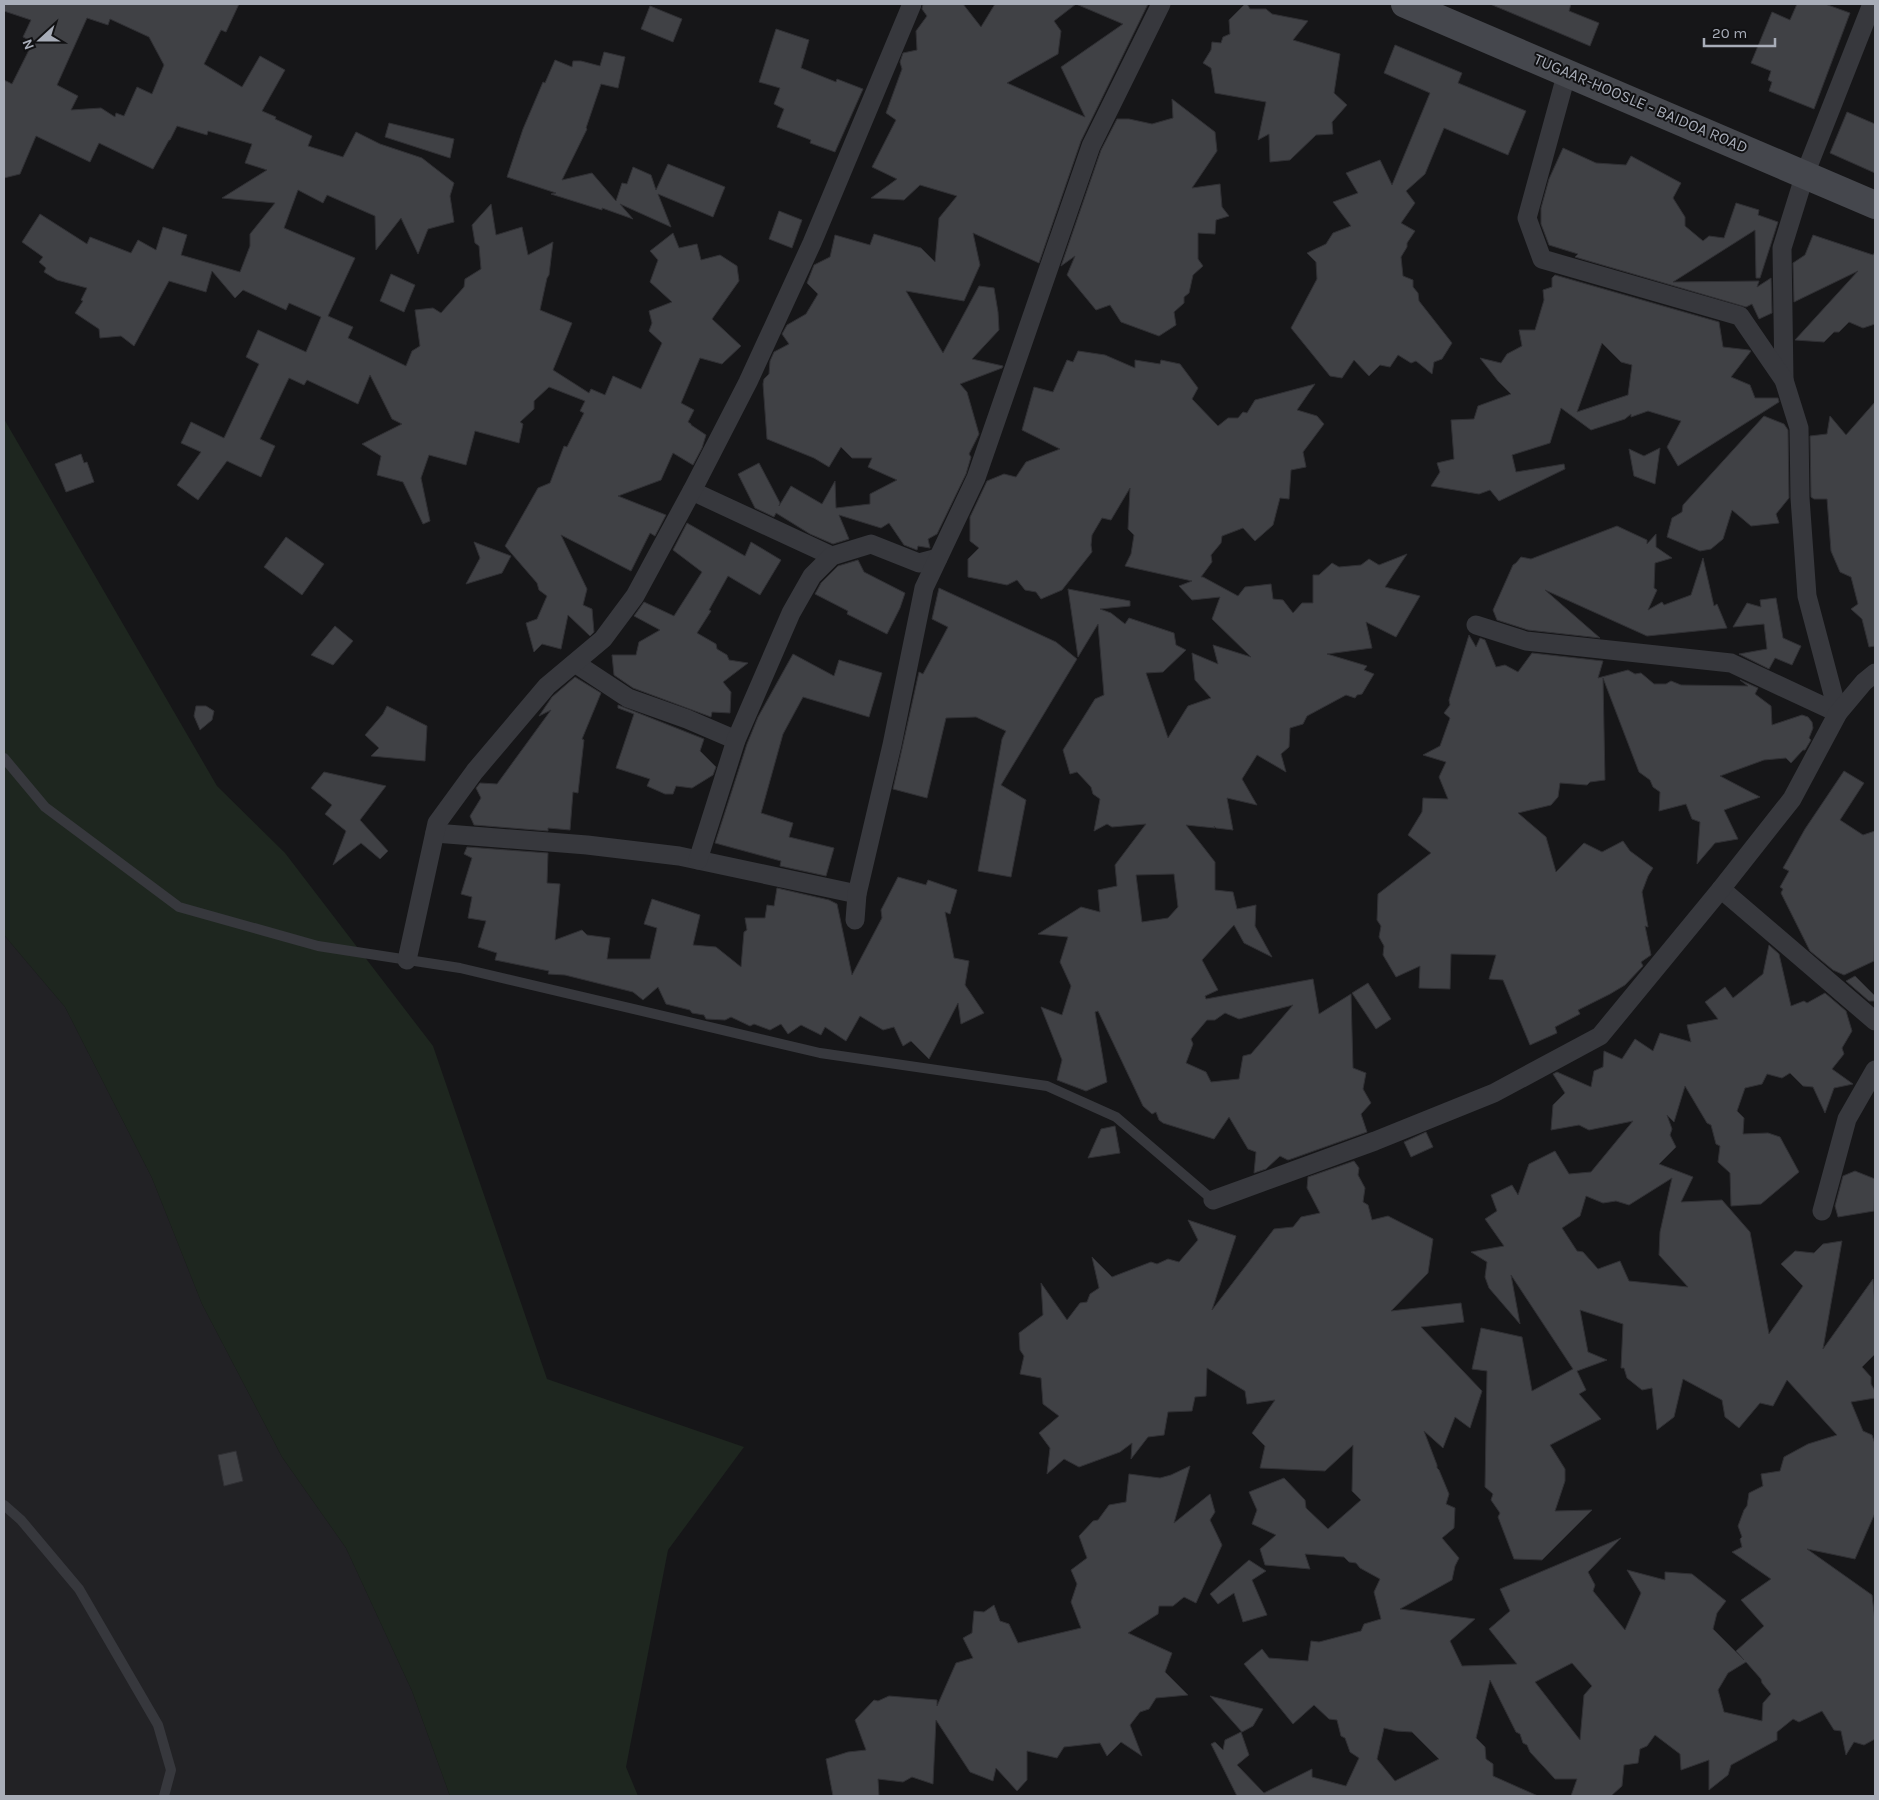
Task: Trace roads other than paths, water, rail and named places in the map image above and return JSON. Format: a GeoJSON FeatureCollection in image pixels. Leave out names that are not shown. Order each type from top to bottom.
{"type":"FeatureCollection","features":[{"type":"Feature","properties":{"kind":"main road","name":"TUGAAR-HOOSLE - BAIDOA ROAD"},"geometry":{"type":"LineString","coordinates":[[1405,4],[1875,205]]}},
{"type":"Feature","properties":{"kind":"street"},"geometry":{"type":"LineString","coordinates":[[407,960],[437,823],[475,771],[548,686],[603,639],[635,596],[748,382],[812,243],[912,4]]}},
{"type":"Feature","properties":{"kind":"street"},"geometry":{"type":"LineString","coordinates":[[855,920],[857,894],[892,745],[924,588],[976,478],[1091,146],[1161,4]]}},
{"type":"Feature","properties":{"kind":"street"},"geometry":{"type":"LineString","coordinates":[[1838,713],[1807,596],[1800,498],[1799,428],[1784,380],[1782,248],[1805,174],[1872,4]]}},
{"type":"Feature","properties":{"kind":"street"},"geometry":{"type":"LineString","coordinates":[[1567,72],[1527,218],[1542,259],[1740,316],[1784,380]]}},
{"type":"Feature","properties":{"kind":"street"},"geometry":{"type":"LineString","coordinates":[[692,491],[832,556]]}},
{"type":"Feature","properties":{"kind":"street"},"geometry":{"type":"LineString","coordinates":[[698,860],[736,740],[791,613],[812,576],[832,556],[871,544],[919,563],[938,558]]}},
{"type":"Feature","properties":{"kind":"street"},"geometry":{"type":"LineString","coordinates":[[1476,625],[1526,641],[1731,663],[1838,713]]}},
{"type":"Feature","properties":{"kind":"street"},"geometry":{"type":"LineString","coordinates":[[575,663],[628,698],[687,719],[736,740]]}},
{"type":"Feature","properties":{"kind":"street"},"geometry":{"type":"LineString","coordinates":[[1213,1200],[1376,1141],[1494,1093],[1600,1036],[1722,889],[1792,799],[1838,713],[1864,682],[1875,673]]}},
{"type":"Feature","properties":{"kind":"street"},"geometry":{"type":"LineString","coordinates":[[435,833],[587,845],[679,856],[857,894]]}},
{"type":"Feature","properties":{"kind":"street"},"geometry":{"type":"LineString","coordinates":[[1722,889],[1875,1021]]}},
{"type":"Feature","properties":{"kind":"street"},"geometry":{"type":"LineString","coordinates":[[1822,1211],[1847,1119],[1875,1070]]}},
{"type":"Feature","properties":{"kind":"lane"},"geometry":{"type":"LineString","coordinates":[[4,758],[46,807],[180,907],[318,946],[460,968],[820,1053],[1047,1086],[1116,1117],[1213,1200]]}},
{"type":"Feature","properties":{"kind":"lane"},"geometry":{"type":"LineString","coordinates":[[4,1505],[21,1520],[79,1589],[158,1725],[171,1770],[164,1796]]}}]}
